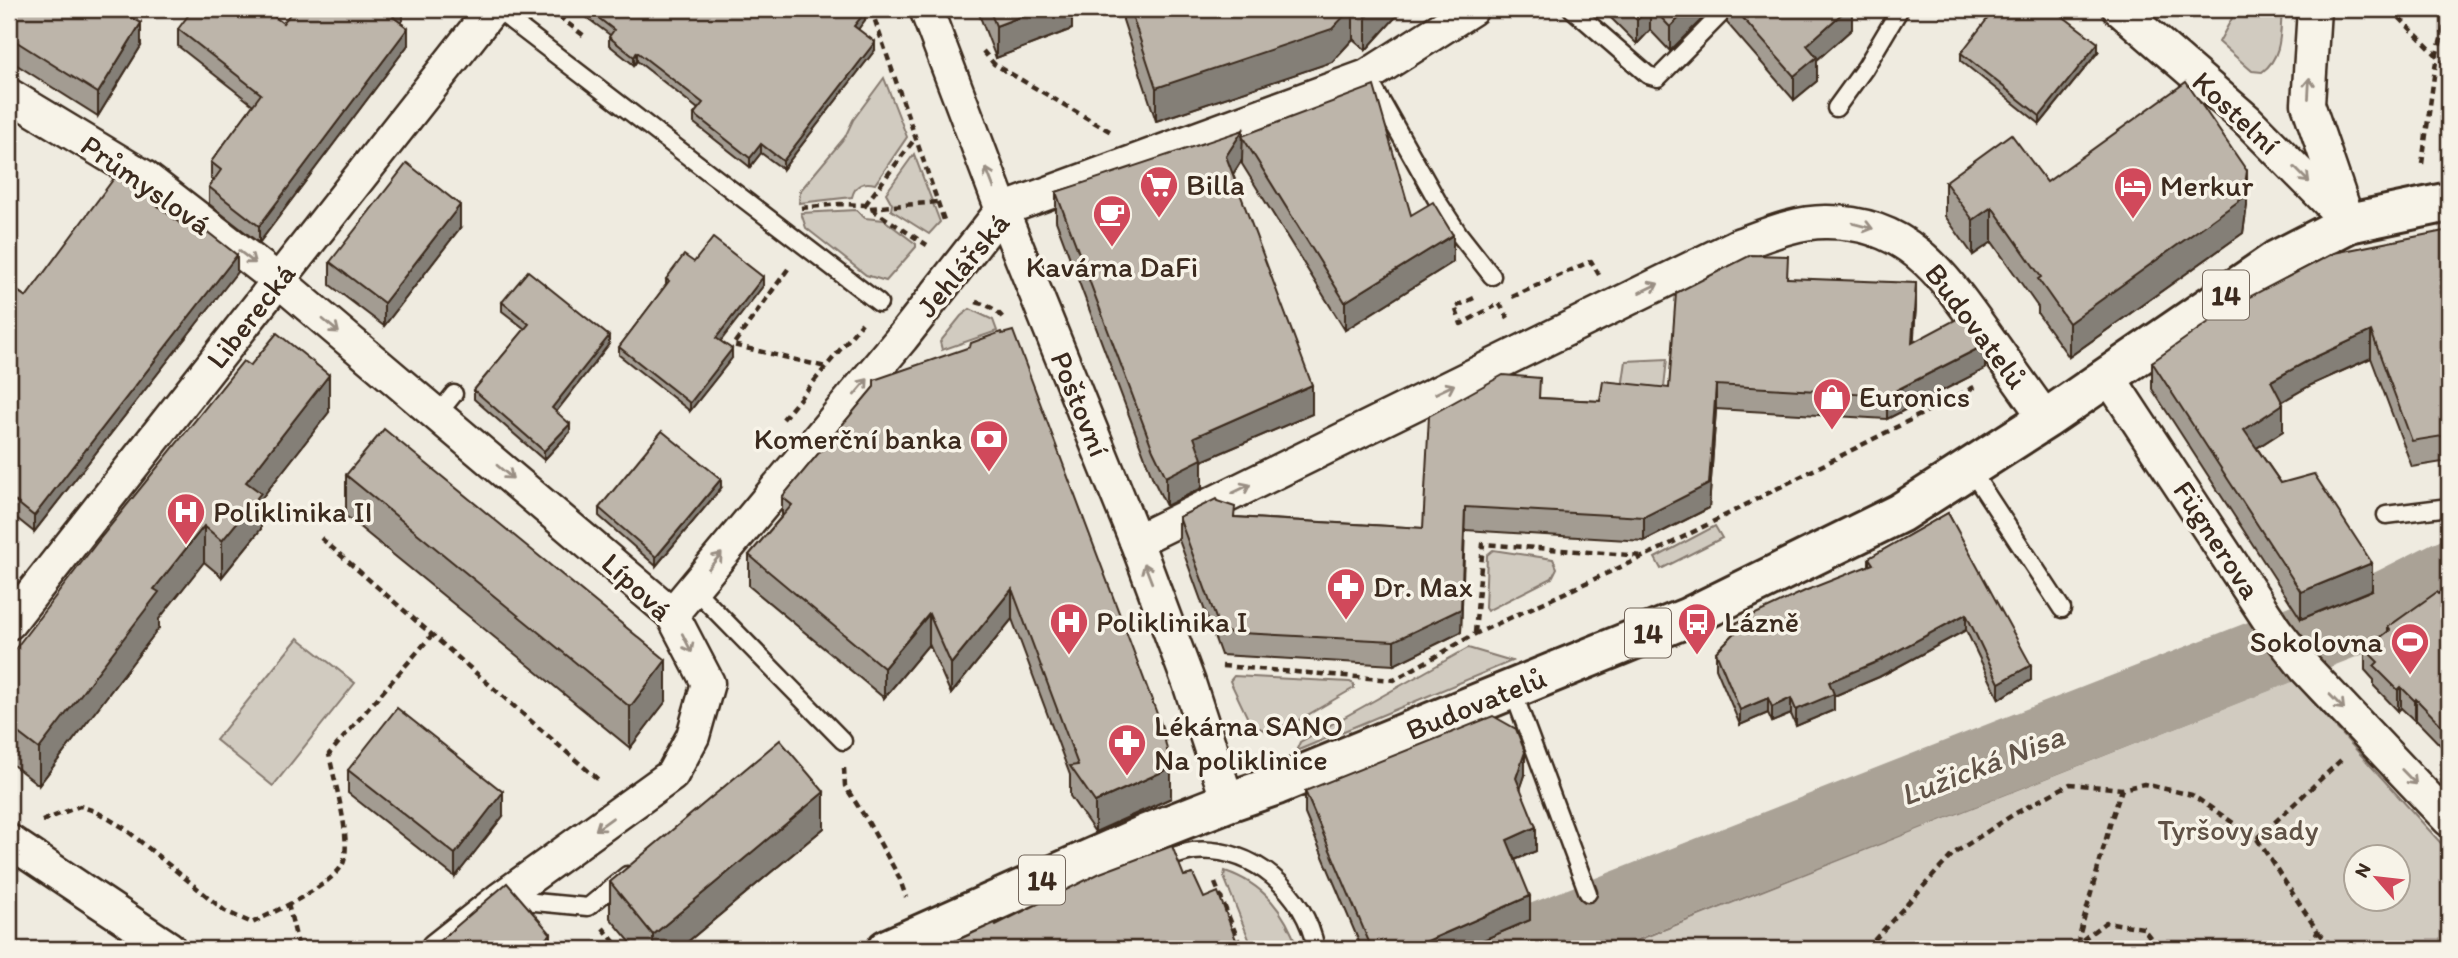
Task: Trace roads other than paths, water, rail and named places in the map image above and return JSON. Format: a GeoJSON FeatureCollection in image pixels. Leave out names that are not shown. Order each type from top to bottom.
{"type":"FeatureCollection","features":[{"type":"Feature","properties":{"kind":"main road","name":"14"},"geometry":{"type":"LineString","coordinates":[[2349,223],[2449,202]]}},
{"type":"Feature","properties":{"kind":"main road","name":"Budovatelů"},"geometry":{"type":"LineString","coordinates":[[887,949],[1078,875],[1146,834],[1278,785],[1689,617],[1899,513],[2046,419],[2277,260],[2349,223]]}},
{"type":"Feature","properties":{"kind":"street","name":"Liberecká"},"geometry":{"type":"LineString","coordinates":[[9,623],[494,9]]}},
{"type":"Feature","properties":{"kind":"street","name":"Poštovní"},"geometry":{"type":"LineString","coordinates":[[926,9],[1002,210],[1136,541],[1189,683],[1228,802]]}},
{"type":"Feature","properties":{"kind":"street","name":"Kostelní"},"geometry":{"type":"LineString","coordinates":[[2119,9],[2247,120],[2349,223]]}},
{"type":"Feature","properties":{"kind":"street"},"geometry":{"type":"LineString","coordinates":[[2314,9],[2308,104],[2349,223]]}},
{"type":"Feature","properties":{"kind":"street","name":"Jehlářská"},"geometry":{"type":"LineString","coordinates":[[672,614],[902,338],[1002,210],[1367,76],[1465,14]]}},
{"type":"Feature","properties":{"kind":"street","name":"Průmyslová"},"geometry":{"type":"LineString","coordinates":[[9,95],[143,176],[279,281]]}},
{"type":"Feature","properties":{"kind":"street","name":"Budovatelů"},"geometry":{"type":"LineString","coordinates":[[1136,541],[1738,245],[1783,229],[1823,222],[1856,224],[1889,234],[1922,256],[1948,280],[2046,419]]}},
{"type":"Feature","properties":{"kind":"street","name":"Lípová"},"geometry":{"type":"LineString","coordinates":[[279,281],[445,405],[672,614],[708,683],[693,736],[672,775],[500,899],[437,949]]}},
{"type":"Feature","properties":{"kind":"street","name":"Fügnerova"},"geometry":{"type":"LineString","coordinates":[[2108,376],[2276,631],[2306,670],[2449,820]]}},
{"type":"Feature","properties":{"kind":"street"},"geometry":{"type":"LineString","coordinates":[[9,841],[169,948]]}},
{"type":"Feature","properties":{"kind":"lane"},"geometry":{"type":"LineString","coordinates":[[494,9],[879,303]]}},
{"type":"Feature","properties":{"kind":"lane"},"geometry":{"type":"LineString","coordinates":[[1572,9],[1648,75],[1658,78],[1726,9]]}},
{"type":"Feature","properties":{"kind":"lane"},"geometry":{"type":"LineString","coordinates":[[1836,108],[1866,68],[1900,9]]}},
{"type":"Feature","properties":{"kind":"lane"},"geometry":{"type":"LineString","coordinates":[[1367,76],[1438,202],[1492,276]]}},
{"type":"Feature","properties":{"kind":"lane"},"geometry":{"type":"LineString","coordinates":[[1970,469],[2062,610]]}},
{"type":"Feature","properties":{"kind":"lane"},"geometry":{"type":"LineString","coordinates":[[2386,515],[2449,507]]}},
{"type":"Feature","properties":{"kind":"lane"},"geometry":{"type":"LineString","coordinates":[[693,588],[843,741]]}},
{"type":"Feature","properties":{"kind":"lane"},"geometry":{"type":"LineString","coordinates":[[1512,689],[1588,893]]}},
{"type":"Feature","properties":{"kind":"lane"},"geometry":{"type":"LineString","coordinates":[[1142,869],[1191,851],[1225,853],[1251,863],[1276,878],[1297,901],[1308,920],[1316,949]]}},
{"type":"Feature","properties":{"kind":"lane"},"geometry":{"type":"LineString","coordinates":[[500,899],[588,907],[640,864]]}},
{"type":"Feature","properties":{"kind":"waterway","name":"Lužická Nisa"},"geometry":{"type":"LineString","coordinates":[[1513,949],[2390,605],[2449,575]]}},
{"type":"Feature","properties":{"kind":"place","name":"Billa"},"geometry":{"type":"Point","coordinates":[1159,219]}},
{"type":"Feature","properties":{"kind":"place","name":"Merkur"},"geometry":{"type":"Point","coordinates":[2133,220]}},
{"type":"Feature","properties":{"kind":"place","name":"Kavárna DaFi"},"geometry":{"type":"Point","coordinates":[1112,248]}},
{"type":"Feature","properties":{"kind":"place","name":"Euronics"},"geometry":{"type":"Point","coordinates":[1832,431]}},
{"type":"Feature","properties":{"kind":"place","name":"Komerční banka"},"geometry":{"type":"Point","coordinates":[989,473]}},
{"type":"Feature","properties":{"kind":"place","name":"Poliklinika II"},"geometry":{"type":"Point","coordinates":[186,546]}},
{"type":"Feature","properties":{"kind":"place","name":"Dr. Max"},"geometry":{"type":"Point","coordinates":[1346,621]}},
{"type":"Feature","properties":{"kind":"place","name":"Poliklinika I"},"geometry":{"type":"Point","coordinates":[1069,656]}},
{"type":"Feature","properties":{"kind":"place","name":"Lázně"},"geometry":{"type":"Point","coordinates":[1697,656]}},
{"type":"Feature","properties":{"kind":"place","name":"Sokolovna"},"geometry":{"type":"Point","coordinates":[2410,676]}},
{"type":"Feature","properties":{"kind":"place","name":"Lékárna SANO Na poliklinice"},"geometry":{"type":"Point","coordinates":[1127,777]}},
{"type":"Feature","properties":{"kind":"park label","name":"Tyršovy sady"},"geometry":{"type":"Point","coordinates":[2238,830]}}]}
